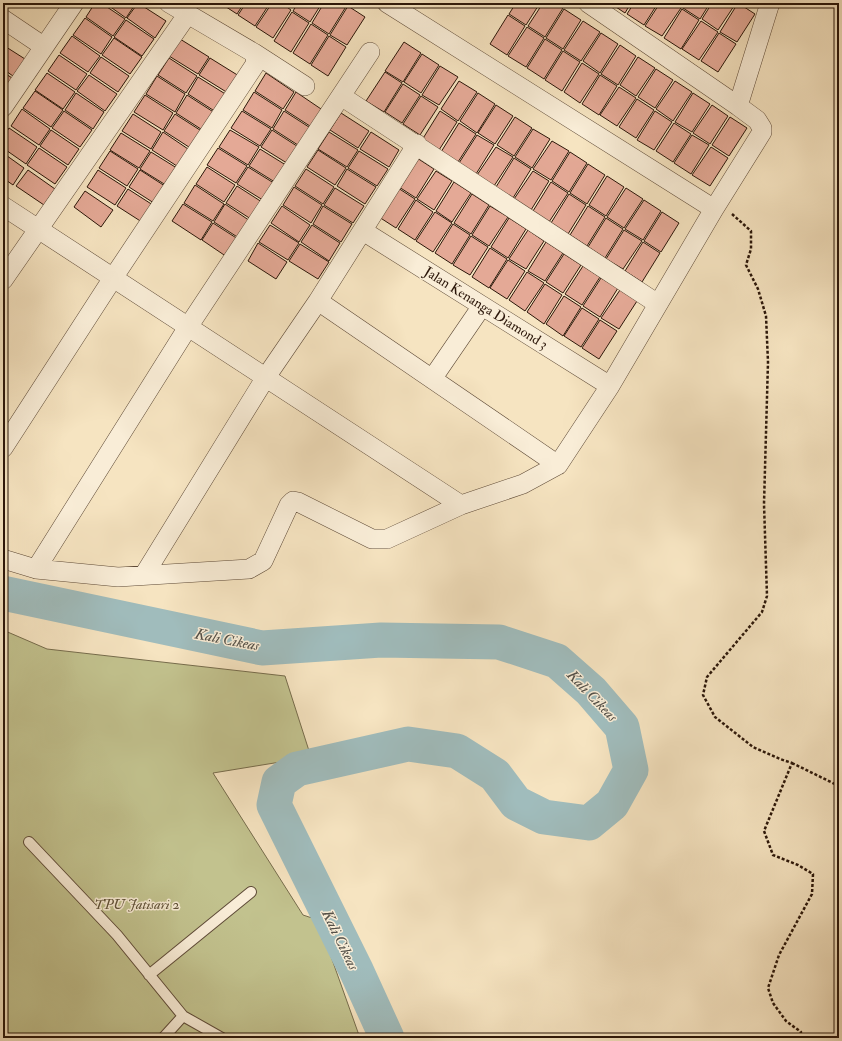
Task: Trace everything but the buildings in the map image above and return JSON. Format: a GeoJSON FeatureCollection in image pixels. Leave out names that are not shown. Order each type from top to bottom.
{"type":"FeatureCollection","features":[{"type":"Feature","properties":{"kind":"street"},"geometry":{"type":"LineString","coordinates":[[3,107],[43,46],[74,3]]}},
{"type":"Feature","properties":{"kind":"street"},"geometry":{"type":"LineString","coordinates":[[169,3],[187,15],[254,53],[305,86]]}},
{"type":"Feature","properties":{"kind":"street"},"geometry":{"type":"LineString","coordinates":[[3,559],[36,569],[118,576],[249,569],[263,561],[289,505],[293,502],[298,502],[376,540],[387,539],[461,505],[523,484],[558,465],[610,386],[716,205],[762,132],[761,124],[757,120],[588,3]]}},
{"type":"Feature","properties":{"kind":"street"},"geometry":{"type":"LineString","coordinates":[[395,5],[716,205]]}},
{"type":"Feature","properties":{"kind":"street"},"geometry":{"type":"LineString","coordinates":[[738,106],[767,5]]}},
{"type":"Feature","properties":{"kind":"street"},"geometry":{"type":"LineString","coordinates":[[3,280],[187,15]]}},
{"type":"Feature","properties":{"kind":"street"},"geometry":{"type":"LineString","coordinates":[[3,19],[43,46]]}},
{"type":"Feature","properties":{"kind":"street"},"geometry":{"type":"LineString","coordinates":[[36,569],[188,327],[370,52]]}},
{"type":"Feature","properties":{"kind":"street"},"geometry":{"type":"LineString","coordinates":[[3,448],[113,278],[254,69],[256,57],[254,53]]}},
{"type":"Feature","properties":{"kind":"street"},"geometry":{"type":"LineString","coordinates":[[341,96],[417,144],[658,304]]}},
{"type":"Feature","properties":{"kind":"street"},"geometry":{"type":"LineString","coordinates":[[144,575],[266,378],[318,301],[417,144]]}},
{"type":"Feature","properties":{"kind":"street"},"geometry":{"type":"LineString","coordinates":[[3,206],[461,505]]}},
{"type":"Feature","properties":{"kind":"street","name":"Jalan Kenanga Diamond 3"},"geometry":{"type":"LineString","coordinates":[[363,231],[610,386]]}},
{"type":"Feature","properties":{"kind":"street"},"geometry":{"type":"LineString","coordinates":[[318,301],[558,465]]}},
{"type":"Feature","properties":{"kind":"street"},"geometry":{"type":"LineString","coordinates":[[432,379],[482,306]]}},
{"type":"Feature","properties":{"kind":"lane"},"geometry":{"type":"LineString","coordinates":[[29,842],[117,935],[183,1016],[222,1038]]}},
{"type":"Feature","properties":{"kind":"lane"},"geometry":{"type":"LineString","coordinates":[[149,974],[251,892]]}},
{"type":"Feature","properties":{"kind":"lane"},"geometry":{"type":"LineString","coordinates":[[163,1038],[183,1016]]}},
{"type":"Feature","properties":{"kind":"path"},"geometry":{"type":"LineString","coordinates":[[716,205],[751,231],[751,249],[746,265],[758,289],[766,316],[768,362],[764,504],[767,596],[762,612],[707,677],[702,695],[715,717],[753,747],[792,763],[839,786]]}},
{"type":"Feature","properties":{"kind":"path"},"geometry":{"type":"LineString","coordinates":[[792,763],[764,831],[773,855],[798,865],[813,874],[812,894],[779,955],[768,988],[773,1003],[786,1021],[801,1032],[799,1038]]}},
{"type":"Feature","properties":{"kind":"green space","name":"TPU Jatisari 2"},"geometry":{"type":"Polygon","coordinates":[[[3,630],[47,649],[285,676],[311,757],[213,773],[303,915],[318,920],[360,1038],[3,1038],[3,630]]]}},
{"type":"Feature","properties":{"kind":"waterway","name":"Kali Cikeas"},"geometry":{"type":"LineString","coordinates":[[3,593],[262,648],[381,640],[499,642],[557,661],[591,691],[622,727],[631,770],[612,804],[589,823],[544,817],[516,803],[495,775],[457,751],[408,744],[297,769],[279,782],[274,805],[356,970],[387,1038]]}}]}
